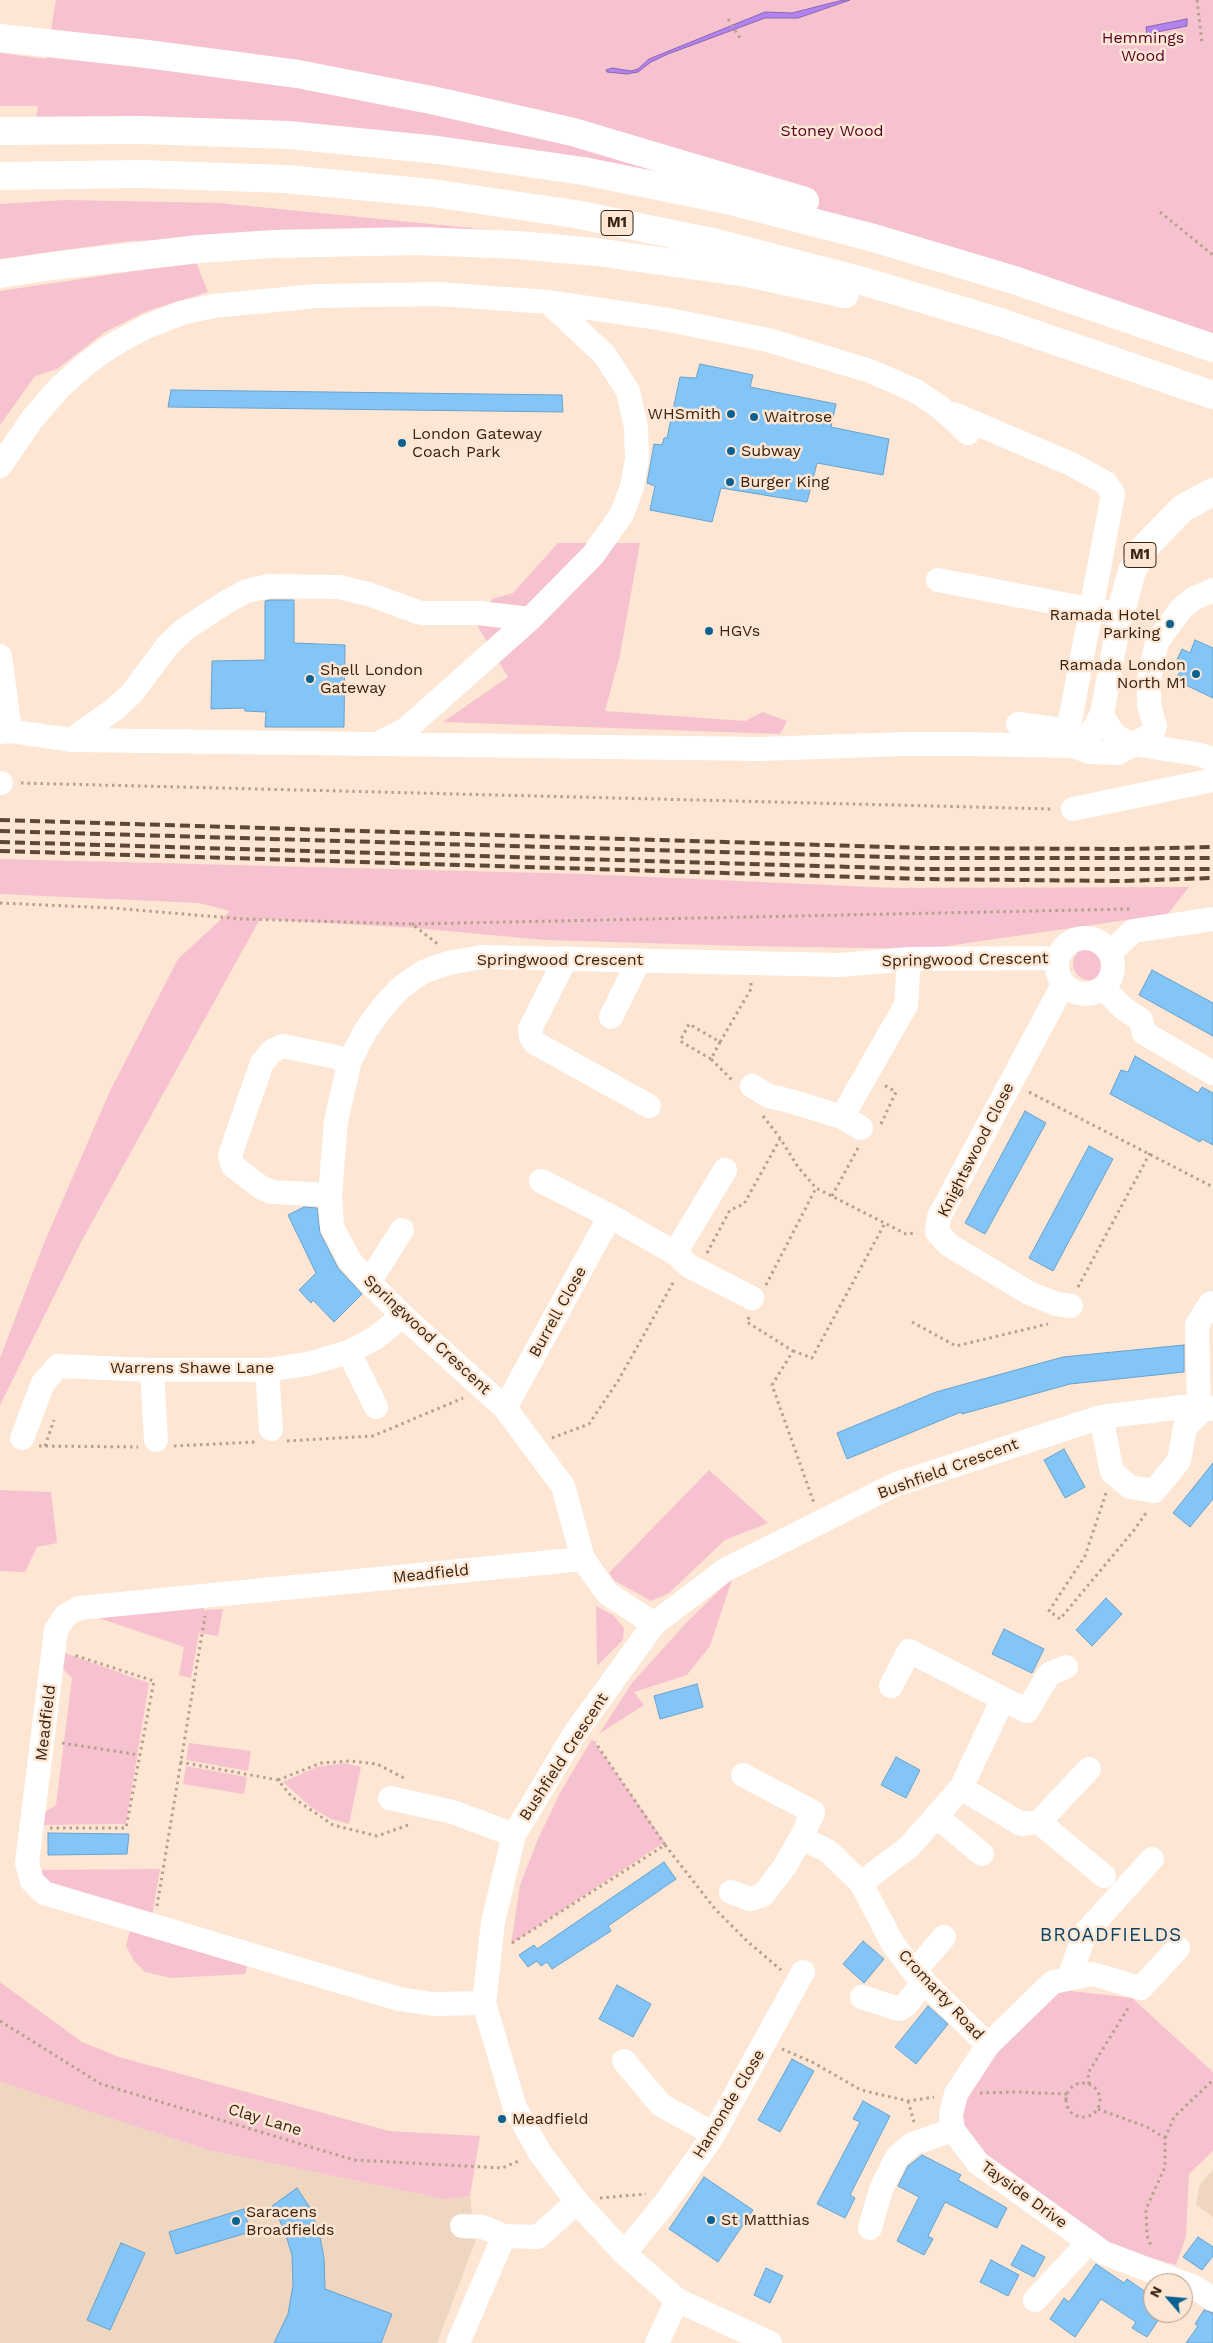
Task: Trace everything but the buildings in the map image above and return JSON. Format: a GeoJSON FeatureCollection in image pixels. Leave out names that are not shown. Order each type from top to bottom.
{"type":"FeatureCollection","features":[{"type":"Feature","properties":{"kind":"highway"},"geometry":{"type":"LineString","coordinates":[[0,38],[147,54],[298,74],[436,100],[574,132],[874,223],[946,249],[1084,304]]}},
{"type":"Feature","properties":{"kind":"highway"},"geometry":{"type":"LineString","coordinates":[[0,131],[142,130],[288,135],[438,150],[583,171],[727,200],[800,218],[942,258],[1213,348]]}},
{"type":"Feature","properties":{"kind":"highway","name":"M1"},"geometry":{"type":"LineString","coordinates":[[0,176],[141,174],[285,179],[432,194],[575,214],[717,243],[930,300],[1213,394]]}},
{"type":"Feature","properties":{"kind":"highway","name":"M1"},"geometry":{"type":"LineString","coordinates":[[0,274],[126,257],[273,244],[418,241],[518,245],[596,252],[746,273],[926,312],[1069,346]]}},
{"type":"Feature","properties":{"kind":"highway","name":"M1"},"geometry":{"type":"LineString","coordinates":[[1120,615],[1132,571],[1144,548],[1183,508],[1213,492]]}},
{"type":"Feature","properties":{"kind":"street"},"geometry":{"type":"LineString","coordinates":[[0,466],[33,418],[60,387],[86,364],[111,346],[146,326],[181,313],[214,306],[316,296],[438,294],[548,302],[664,319],[768,340],[870,371],[916,391],[941,408],[968,433]]}},
{"type":"Feature","properties":{"kind":"street"},"geometry":{"type":"LineString","coordinates":[[381,742],[405,730],[530,618],[594,554],[622,514],[632,487],[637,459],[636,427],[628,390],[604,354],[548,302]]}},
{"type":"Feature","properties":{"kind":"street"},"geometry":{"type":"LineString","coordinates":[[941,408],[1071,464],[1106,483],[1113,494],[1092,610],[1067,729],[1018,724]]}},
{"type":"Feature","properties":{"kind":"street"},"geometry":{"type":"LineString","coordinates":[[938,580],[994,589],[1120,615],[1102,714],[1090,735],[1073,746]]}},
{"type":"Feature","properties":{"kind":"street"},"geometry":{"type":"LineString","coordinates":[[71,740],[115,709],[127,697],[167,646],[185,629],[246,591],[269,586],[339,587],[368,594],[421,613],[478,613],[530,618]]}},
{"type":"Feature","properties":{"kind":"street"},"geometry":{"type":"LineString","coordinates":[[0,656],[5,731],[71,740],[381,742],[760,749],[906,744],[1073,746],[1090,752],[1118,753],[1146,739],[1152,734],[1155,726],[1149,705],[1149,678],[1157,642],[1180,610],[1193,599],[1213,590]]}},
{"type":"Feature","properties":{"kind":"street"},"geometry":{"type":"LineString","coordinates":[[1102,714],[1110,729],[1118,738],[1133,744],[1197,754],[1213,760]]}},
{"type":"Feature","properties":{"kind":"street"},"geometry":{"type":"LineString","coordinates":[[1073,809],[1213,780]]}},
{"type":"Feature","properties":{"kind":"street"},"geometry":{"type":"LineString","coordinates":[[1110,953],[1133,931],[1209,920]]}},
{"type":"Feature","properties":{"kind":"street"},"geometry":{"type":"LineString","coordinates":[[1086,938],[1104,945],[1110,953],[1113,971],[1110,980],[1103,988],[1096,992],[1078,994],[1063,985],[1058,977],[1057,958],[1061,950],[1068,943],[1086,938]]}},
{"type":"Feature","properties":{"kind":"street","name":"Springwood Crescent"},"geometry":{"type":"LineString","coordinates":[[654,1624],[607,1593],[582,1559],[563,1486],[506,1408],[403,1316],[369,1282],[350,1260],[332,1227],[330,1195],[336,1121],[350,1060],[366,1030],[400,988],[423,972],[482,957],[840,964],[909,959],[1057,958]]}},
{"type":"Feature","properties":{"kind":"street"},"geometry":{"type":"LineString","coordinates":[[566,958],[530,1029],[531,1037],[535,1043],[650,1106]]}},
{"type":"Feature","properties":{"kind":"street"},"geometry":{"type":"LineString","coordinates":[[752,1086],[769,1096],[790,1100],[852,1123],[906,1005],[909,959]]}},
{"type":"Feature","properties":{"kind":"street"},"geometry":{"type":"LineString","coordinates":[[612,1017],[639,960]]}},
{"type":"Feature","properties":{"kind":"street","name":"Knightswood Close"},"geometry":{"type":"LineString","coordinates":[[1063,985],[939,1217],[937,1232],[949,1245],[1029,1293],[1064,1305]]}},
{"type":"Feature","properties":{"kind":"street"},"geometry":{"type":"LineString","coordinates":[[1103,988],[1123,1008],[1141,1020],[1144,1033],[1213,1073]]}},
{"type":"Feature","properties":{"kind":"street"},"geometry":{"type":"LineString","coordinates":[[330,1195],[267,1190],[233,1166],[230,1155],[262,1064],[272,1051],[283,1046],[350,1060]]}},
{"type":"Feature","properties":{"kind":"street"},"geometry":{"type":"LineString","coordinates":[[686,1262],[725,1170]]}},
{"type":"Feature","properties":{"kind":"street"},"geometry":{"type":"LineString","coordinates":[[541,1181],[610,1216],[755,1302]]}},
{"type":"Feature","properties":{"kind":"street","name":"Burrell Close"},"geometry":{"type":"LineString","coordinates":[[506,1408],[610,1216]]}},
{"type":"Feature","properties":{"kind":"street"},"geometry":{"type":"LineString","coordinates":[[369,1282],[402,1230]]}},
{"type":"Feature","properties":{"kind":"street"},"geometry":{"type":"LineString","coordinates":[[1101,1417],[1112,1472],[1130,1487],[1154,1492],[1179,1461],[1185,1427],[1206,1407],[1197,1325],[1210,1304],[1213,1303]]}},
{"type":"Feature","properties":{"kind":"street","name":"Warrens Shawe Lane"},"geometry":{"type":"LineString","coordinates":[[22,1438],[43,1383],[58,1366],[152,1370],[267,1370],[307,1364],[349,1352],[375,1338],[403,1316]]}},
{"type":"Feature","properties":{"kind":"street"},"geometry":{"type":"LineString","coordinates":[[349,1352],[376,1407]]}},
{"type":"Feature","properties":{"kind":"street"},"geometry":{"type":"LineString","coordinates":[[152,1370],[156,1440]]}},
{"type":"Feature","properties":{"kind":"street"},"geometry":{"type":"LineString","coordinates":[[267,1370],[271,1430]]}},
{"type":"Feature","properties":{"kind":"street","name":"Bushfield Crescent"},"geometry":{"type":"LineString","coordinates":[[770,2343],[677,2300],[624,2253],[580,2205],[540,2153],[515,2108],[484,2003],[493,1922],[514,1835],[583,1723],[654,1624],[725,1570],[894,1485],[1101,1417],[1206,1407]]}},
{"type":"Feature","properties":{"kind":"street","name":"Meadfield"},"geometry":{"type":"LineString","coordinates":[[484,2003],[433,2004],[399,1999],[44,1893],[32,1881],[28,1863],[56,1630],[66,1615],[80,1608],[582,1559]]}},
{"type":"Feature","properties":{"kind":"street"},"geometry":{"type":"LineString","coordinates":[[891,1686],[909,1651],[1027,1711],[1049,1674],[1066,1667]]}},
{"type":"Feature","properties":{"kind":"street"},"geometry":{"type":"LineString","coordinates":[[861,1883],[909,1847],[961,1788],[1003,1698]]}},
{"type":"Feature","properties":{"kind":"street"},"geometry":{"type":"LineString","coordinates":[[961,1788],[1021,1824],[1039,1822],[1088,1769]]}},
{"type":"Feature","properties":{"kind":"street"},"geometry":{"type":"LineString","coordinates":[[732,1892],[750,1899],[763,1895],[785,1866],[813,1812],[743,1775]]}},
{"type":"Feature","properties":{"kind":"street"},"geometry":{"type":"LineString","coordinates":[[390,1798],[453,1812],[514,1835]]}},
{"type":"Feature","properties":{"kind":"street"},"geometry":{"type":"LineString","coordinates":[[937,1817],[982,1854]]}},
{"type":"Feature","properties":{"kind":"street"},"geometry":{"type":"LineString","coordinates":[[1039,1822],[1104,1876]]}},
{"type":"Feature","properties":{"kind":"street","name":"Cromarty Road"},"geometry":{"type":"LineString","coordinates":[[801,1838],[828,1851],[861,1883],[894,1944],[919,1976],[988,2045]]}},
{"type":"Feature","properties":{"kind":"street"},"geometry":{"type":"LineString","coordinates":[[1068,1979],[1086,1932],[1152,1859]]}},
{"type":"Feature","properties":{"kind":"street"},"geometry":{"type":"LineString","coordinates":[[862,1996],[899,2009],[906,2006],[919,1976],[944,1937]]}},
{"type":"Feature","properties":{"kind":"street"},"geometry":{"type":"LineString","coordinates":[[870,2228],[881,2189],[897,2157],[912,2144],[953,2130],[951,2114],[956,2094],[988,2045],[1053,1982],[1092,1974],[1141,1988],[1178,1948]]}},
{"type":"Feature","properties":{"kind":"street","name":"Hamonde Close"},"geometry":{"type":"LineString","coordinates":[[624,2253],[668,2198],[714,2134],[801,1977]]}},
{"type":"Feature","properties":{"kind":"street"},"geometry":{"type":"LineString","coordinates":[[624,2062],[661,2106],[714,2134]]}},
{"type":"Feature","properties":{"kind":"street","name":"Tayside Drive"},"geometry":{"type":"LineString","coordinates":[[953,2130],[978,2163],[1104,2253],[1158,2273]]}},
{"type":"Feature","properties":{"kind":"street"},"geometry":{"type":"LineString","coordinates":[[462,2226],[483,2227],[504,2236],[538,2237],[580,2205]]}},
{"type":"Feature","properties":{"kind":"street"},"geometry":{"type":"LineString","coordinates":[[458,2343],[504,2236]]}},
{"type":"Feature","properties":{"kind":"street"},"geometry":{"type":"LineString","coordinates":[[1035,2300],[1089,2242]]}},
{"type":"Feature","properties":{"kind":"street","name":"Tayside Drive"},"geometry":{"type":"LineString","coordinates":[[1193,2287],[1213,2299]]}},
{"type":"Feature","properties":{"kind":"street"},"geometry":{"type":"LineString","coordinates":[[657,2343],[677,2300]]}},
{"type":"Feature","properties":{"kind":"path"},"geometry":{"type":"LineString","coordinates":[[1197,0],[1202,43]]}},
{"type":"Feature","properties":{"kind":"path"},"geometry":{"type":"LineString","coordinates":[[728,19],[742,40]]}},
{"type":"Feature","properties":{"kind":"path"},"geometry":{"type":"LineString","coordinates":[[1160,212],[1213,255]]}},
{"type":"Feature","properties":{"kind":"path"},"geometry":{"type":"LineString","coordinates":[[0,783],[1073,809]]}},
{"type":"Feature","properties":{"kind":"path"},"geometry":{"type":"LineString","coordinates":[[0,903],[112,908],[243,919],[412,924],[1140,908]]}},
{"type":"Feature","properties":{"kind":"path"},"geometry":{"type":"LineString","coordinates":[[412,924],[461,961]]}},
{"type":"Feature","properties":{"kind":"path"},"geometry":{"type":"LineString","coordinates":[[720,1042],[751,989],[750,962]]}},
{"type":"Feature","properties":{"kind":"path"},"geometry":{"type":"LineString","coordinates":[[1011,1083],[1213,1187]]}},
{"type":"Feature","properties":{"kind":"path"},"geometry":{"type":"LineString","coordinates":[[533,1446],[589,1424],[618,1381],[686,1262],[730,1210],[744,1204],[780,1138]]}},
{"type":"Feature","properties":{"kind":"path"},"geometry":{"type":"LineString","coordinates":[[912,1322],[956,1346],[1051,1323],[1077,1289],[1150,1153]]}},
{"type":"Feature","properties":{"kind":"path"},"geometry":{"type":"LineString","coordinates":[[885,1223],[812,1358],[793,1350],[747,1322],[755,1302],[816,1188],[885,1223],[906,1234],[937,1232]]}},
{"type":"Feature","properties":{"kind":"path"},"geometry":{"type":"LineString","coordinates":[[793,1350],[772,1385],[822,1521]]}},
{"type":"Feature","properties":{"kind":"path"},"geometry":{"type":"LineString","coordinates":[[1112,1472],[1100,1515],[1085,1556],[1049,1611],[1060,1619],[1135,1529],[1154,1502],[1154,1492]]}},
{"type":"Feature","properties":{"kind":"path"},"geometry":{"type":"LineString","coordinates":[[153,1926],[208,1596]]}},
{"type":"Feature","properties":{"kind":"path"},"geometry":{"type":"LineString","coordinates":[[32,1828],[126,1828],[154,1681],[54,1649]]}},
{"type":"Feature","properties":{"kind":"path"},"geometry":{"type":"LineString","coordinates":[[583,1723],[665,1845],[715,1909],[747,1941],[801,1977]]}},
{"type":"Feature","properties":{"kind":"path"},"geometry":{"type":"LineString","coordinates":[[44,1740],[140,1755]]}},
{"type":"Feature","properties":{"kind":"path"},"geometry":{"type":"LineString","coordinates":[[180,1762],[278,1780],[321,1763],[350,1761],[377,1764],[404,1778],[426,1798],[428,1807],[416,1822],[377,1836],[333,1824],[292,1797],[278,1780]]}},
{"type":"Feature","properties":{"kind":"path"},"geometry":{"type":"LineString","coordinates":[[490,1947],[508,1946],[665,1845]]}},
{"type":"Feature","properties":{"kind":"path"},"geometry":{"type":"LineString","coordinates":[[1089,2084],[1088,2072],[1141,1988]]}},
{"type":"Feature","properties":{"kind":"path","name":"Clay Lane"},"geometry":{"type":"LineString","coordinates":[[0,2020],[101,2084],[354,2160],[502,2168],[540,2153]]}},
{"type":"Feature","properties":{"kind":"path"},"geometry":{"type":"LineString","coordinates":[[766,2041],[812,2062],[861,2090],[908,2101],[956,2094],[1016,2092],[1067,2094]]}},
{"type":"Feature","properties":{"kind":"path"},"geometry":{"type":"LineString","coordinates":[[1164,2273],[1146,2236],[1146,2209],[1165,2167],[1165,2138],[1174,2116],[1213,2080]]}},
{"type":"Feature","properties":{"kind":"path"},"geometry":{"type":"LineString","coordinates":[[1078,2083],[1089,2084],[1100,2094],[1098,2109],[1090,2116],[1084,2117],[1074,2114],[1067,2106],[1067,2094],[1078,2083]]}},
{"type":"Feature","properties":{"kind":"path"},"geometry":{"type":"LineString","coordinates":[[1098,2109],[1147,2128],[1165,2138]]}},
{"type":"Feature","properties":{"kind":"path"},"geometry":{"type":"LineString","coordinates":[[580,2205],[595,2198],[657,2193],[668,2198]]}},
{"type":"Feature","properties":{"kind":"shaded area"},"geometry":{"type":"Polygon","coordinates":[[[843,0],[850,0],[798,18],[765,18],[668,54],[651,62],[638,72],[627,74],[607,72],[606,70],[612,68],[631,71],[638,69],[649,59],[765,12],[792,13],[843,0]]]}},
{"type":"Feature","properties":{"kind":"shaded area"},"geometry":{"type":"Polygon","coordinates":[[[1187,19],[1187,26],[1147,34],[1146,27],[1187,19]]]}},
{"type":"Feature","properties":{"kind":"shaded area","name":"Saracens Broadfields"},"geometry":{"type":"Polygon","coordinates":[[[0,2082],[208,2150],[444,2199],[470,2196],[475,2242],[437,2343],[0,2343],[0,2082]]]}},
{"type":"Feature","properties":{"kind":"shaded area"},"geometry":{"type":"Polygon","coordinates":[[[1213,2170],[1213,2217],[1196,2205],[1200,2184],[1213,2170]]]}},
{"type":"Feature","properties":{"kind":"green space"},"geometry":{"type":"Polygon","coordinates":[[[56,0],[1213,0],[1213,347],[700,189],[284,138],[32,139],[38,106],[0,106],[0,53],[46,59],[56,0]]]}},
{"type":"Feature","properties":{"kind":"green space"},"geometry":{"type":"Polygon","coordinates":[[[65,200],[219,203],[501,231],[130,241],[0,259],[0,204],[65,200]]]}},
{"type":"Feature","properties":{"kind":"green space"},"geometry":{"type":"Polygon","coordinates":[[[196,262],[208,292],[147,311],[105,332],[57,369],[35,376],[0,425],[0,291],[196,262]]]}},
{"type":"Feature","properties":{"kind":"green space"},"geometry":{"type":"Polygon","coordinates":[[[558,543],[640,543],[620,655],[605,711],[745,721],[763,712],[787,721],[780,734],[443,722],[508,677],[478,627],[492,599],[513,593],[558,543]]]}},
{"type":"Feature","properties":{"kind":"green space"},"geometry":{"type":"Polygon","coordinates":[[[0,859],[584,874],[895,888],[1189,887],[1168,914],[926,949],[545,940],[415,928],[260,919],[80,1244],[0,1405],[0,1358],[44,1243],[110,1091],[178,959],[230,911],[199,903],[0,894],[0,859]]]}},
{"type":"Feature","properties":{"kind":"green space"},"geometry":{"type":"Polygon","coordinates":[[[1089,948],[1101,952],[1105,964],[1101,976],[1089,980],[1077,976],[1073,964],[1077,952],[1089,948]]]}},
{"type":"Feature","properties":{"kind":"green space"},"geometry":{"type":"Polygon","coordinates":[[[709,1470],[768,1523],[725,1540],[669,1593],[651,1601],[615,1581],[609,1573],[709,1470]]]}},
{"type":"Feature","properties":{"kind":"green space"},"geometry":{"type":"Polygon","coordinates":[[[0,1490],[51,1492],[57,1543],[37,1547],[25,1572],[0,1571],[0,1490]]]}},
{"type":"Feature","properties":{"kind":"green space"},"geometry":{"type":"Polygon","coordinates":[[[733,1577],[710,1646],[687,1675],[634,1692],[644,1705],[599,1734],[632,1683],[687,1622],[733,1577]]]}},
{"type":"Feature","properties":{"kind":"green space"},"geometry":{"type":"Polygon","coordinates":[[[204,1605],[204,1610],[223,1609],[218,1636],[199,1633],[191,1678],[179,1675],[184,1647],[90,1615],[204,1605]]]}},
{"type":"Feature","properties":{"kind":"green space"},"geometry":{"type":"Polygon","coordinates":[[[596,1606],[613,1615],[624,1628],[623,1640],[597,1666],[596,1606]]]}},
{"type":"Feature","properties":{"kind":"green space"},"geometry":{"type":"Polygon","coordinates":[[[65,1653],[149,1683],[126,1824],[41,1825],[42,1814],[56,1805],[72,1678],[62,1668],[65,1653]]]}},
{"type":"Feature","properties":{"kind":"green space"},"geometry":{"type":"Polygon","coordinates":[[[592,1739],[665,1842],[511,1944],[520,1885],[538,1839],[560,1793],[592,1739]]]}},
{"type":"Feature","properties":{"kind":"green space"},"geometry":{"type":"Polygon","coordinates":[[[189,1743],[251,1751],[248,1771],[186,1760],[189,1743]]]}},
{"type":"Feature","properties":{"kind":"green space"},"geometry":{"type":"Polygon","coordinates":[[[344,1763],[361,1767],[349,1824],[331,1819],[312,1808],[283,1782],[317,1767],[344,1763]]]}},
{"type":"Feature","properties":{"kind":"green space"},"geometry":{"type":"Polygon","coordinates":[[[186,1766],[247,1777],[244,1794],[183,1784],[186,1766]]]}},
{"type":"Feature","properties":{"kind":"green space"},"geometry":{"type":"Polygon","coordinates":[[[160,1869],[152,1917],[46,1882],[39,1870],[160,1869]]]}},
{"type":"Feature","properties":{"kind":"green space"},"geometry":{"type":"Polygon","coordinates":[[[130,1931],[247,1966],[245,1974],[171,1978],[145,1972],[134,1961],[126,1946],[130,1931]]]}},
{"type":"Feature","properties":{"kind":"green space"},"geometry":{"type":"Polygon","coordinates":[[[0,1982],[82,2042],[119,2057],[389,2131],[480,2136],[470,2196],[444,2199],[208,2150],[0,2082],[0,1982]]]}},
{"type":"Feature","properties":{"kind":"green space"},"geometry":{"type":"Polygon","coordinates":[[[1063,1990],[1132,1998],[1213,2072],[1213,2151],[1189,2174],[1186,2237],[1176,2265],[1111,2247],[964,2140],[959,2111],[972,2083],[1040,2003],[1063,1990]]]}},
{"type":"Feature","properties":{"kind":"railway"},"geometry":{"type":"LineString","coordinates":[[0,820],[922,848],[1124,849],[1213,847]]}},
{"type":"Feature","properties":{"kind":"railway"},"geometry":{"type":"LineString","coordinates":[[0,831],[923,858],[1213,858]]}},
{"type":"Feature","properties":{"kind":"railway"},"geometry":{"type":"LineString","coordinates":[[0,842],[921,869],[1213,869]]}},
{"type":"Feature","properties":{"kind":"railway"},"geometry":{"type":"LineString","coordinates":[[0,851],[922,879],[1122,881],[1213,878]]}},
{"type":"Feature","properties":{"kind":"place","name":"WHSmith"},"geometry":{"type":"Point","coordinates":[731,414]}},
{"type":"Feature","properties":{"kind":"place","name":"Waitrose"},"geometry":{"type":"Point","coordinates":[754,417]}},
{"type":"Feature","properties":{"kind":"place","name":"London Gateway Coach Park"},"geometry":{"type":"Point","coordinates":[402,443]}},
{"type":"Feature","properties":{"kind":"place","name":"Subway"},"geometry":{"type":"Point","coordinates":[731,451]}},
{"type":"Feature","properties":{"kind":"place","name":"Burger King"},"geometry":{"type":"Point","coordinates":[730,482]}},
{"type":"Feature","properties":{"kind":"place","name":"Ramada Hotel Parking"},"geometry":{"type":"Point","coordinates":[1170,624]}},
{"type":"Feature","properties":{"kind":"place","name":"HGVs"},"geometry":{"type":"Point","coordinates":[709,631]}},
{"type":"Feature","properties":{"kind":"place","name":"Ramada London North M1"},"geometry":{"type":"Point","coordinates":[1196,674]}},
{"type":"Feature","properties":{"kind":"place","name":"Shell London Gateway"},"geometry":{"type":"Point","coordinates":[310,679]}},
{"type":"Feature","properties":{"kind":"place","name":"Meadfield"},"geometry":{"type":"Point","coordinates":[502,2119]}},
{"type":"Feature","properties":{"kind":"place","name":"St Matthias"},"geometry":{"type":"Point","coordinates":[711,2220]}},
{"type":"Feature","properties":{"kind":"place","name":"Saracens Broadfields"},"geometry":{"type":"Point","coordinates":[236,2221]}},
{"type":"Feature","properties":{"kind":"district","name":"BROADFIELDS"},"geometry":{"type":"Point","coordinates":[1111,1935]}},
{"type":"Feature","properties":{"kind":"park label","name":"Hemmings Wood"},"geometry":{"type":"Point","coordinates":[1143,47]}},
{"type":"Feature","properties":{"kind":"park label","name":"Stoney Wood"},"geometry":{"type":"Point","coordinates":[832,131]}}]}
